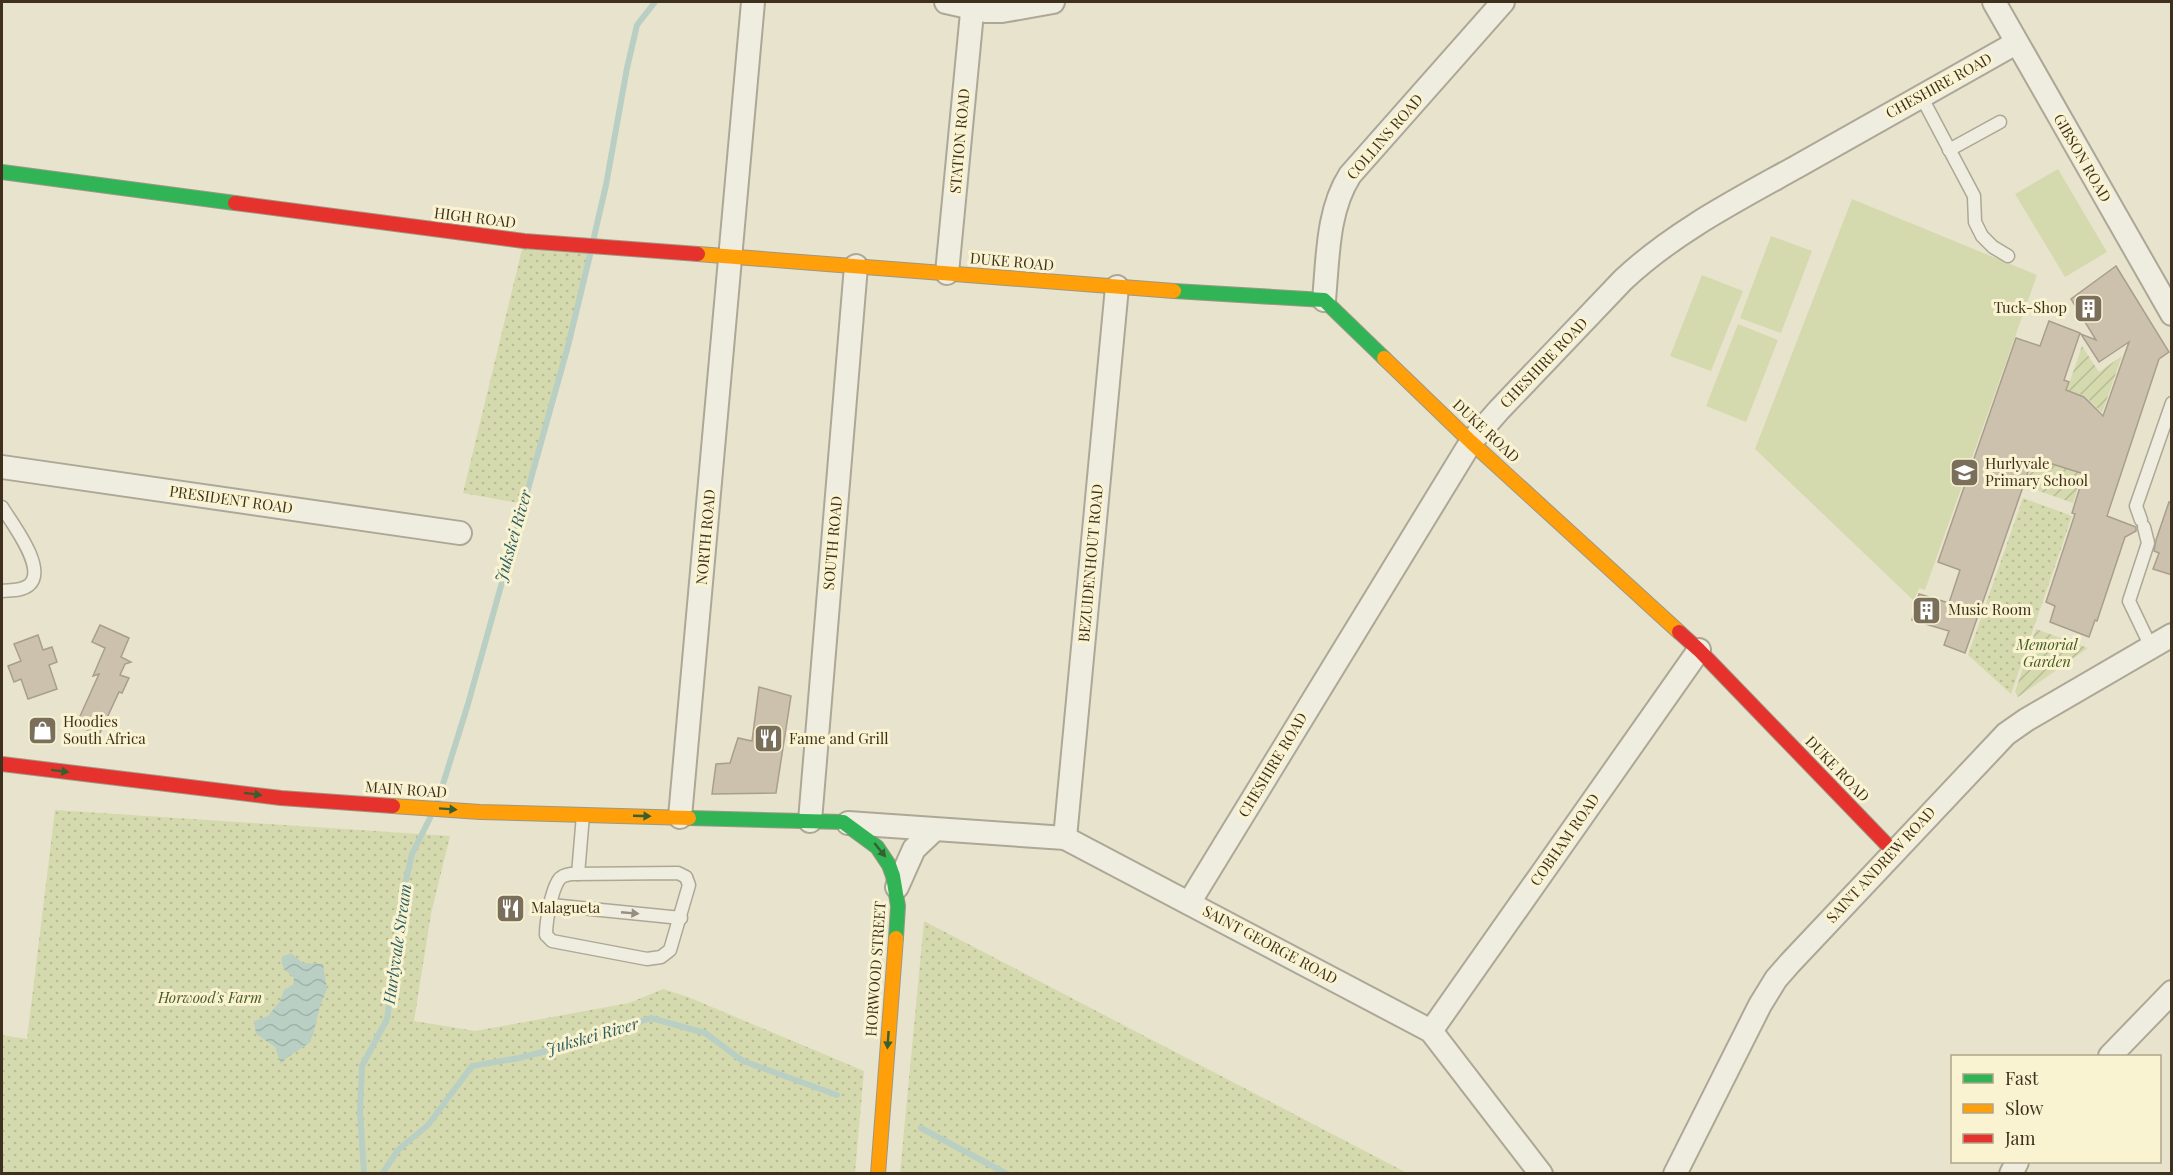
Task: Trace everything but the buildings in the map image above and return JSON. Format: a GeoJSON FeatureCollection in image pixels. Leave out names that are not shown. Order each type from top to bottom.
{"type":"FeatureCollection","features":[{"type":"Feature","properties":{"kind":"street","name":"NORTH ROAD"},"geometry":{"type":"LineString","coordinates":[[680,817],[753,2]]}},
{"type":"Feature","properties":{"kind":"street"},"geometry":{"type":"LineString","coordinates":[[946,2],[1002,11],[1053,2]]}},
{"type":"Feature","properties":{"kind":"street","name":"COLLINS ROAD"},"geometry":{"type":"LineString","coordinates":[[1324,300],[1333,217],[1341,189],[1350,175],[1503,2]]}},
{"type":"Feature","properties":{"kind":"street","name":"GIBSON ROAD"},"geometry":{"type":"LineString","coordinates":[[1994,2],[2172,314]]}},
{"type":"Feature","properties":{"kind":"street","name":"STATION ROAD"},"geometry":{"type":"LineString","coordinates":[[947,273],[972,5]]}},
{"type":"Feature","properties":{"kind":"street","name":"CHESHIRE ROAD"},"geometry":{"type":"LineString","coordinates":[[1189,903],[1471,442],[1499,410],[1645,260],[1720,210],[2016,43]]}},
{"type":"Feature","properties":{"kind":"street","name":"HIGH ROAD"},"geometry":{"type":"LineString","coordinates":[[2,172],[524,241],[947,273]]}},
{"type":"Feature","properties":{"kind":"street","name":"SOUTH ROAD"},"geometry":{"type":"LineString","coordinates":[[810,821],[856,266]]}},
{"type":"Feature","properties":{"kind":"street","name":"DUKE ROAD"},"geometry":{"type":"LineString","coordinates":[[947,273],[1225,296],[1324,300],[1471,442],[1699,650],[1894,852]]}},
{"type":"Feature","properties":{"kind":"street","name":"BEZUIDENHOUT ROAD"},"geometry":{"type":"LineString","coordinates":[[1065,838],[1117,287]]}},
{"type":"Feature","properties":{"kind":"street","name":"PRESIDENT ROAD"},"geometry":{"type":"LineString","coordinates":[[2,467],[460,533]]}},
{"type":"Feature","properties":{"kind":"street","name":"SAINT ANDREW ROAD"},"geometry":{"type":"LineString","coordinates":[[1675,1173],[1769,990],[1790,963],[2006,734],[2172,635]]}},
{"type":"Feature","properties":{"kind":"street","name":"COBHAM ROAD"},"geometry":{"type":"LineString","coordinates":[[1431,1031],[1699,650]]}},
{"type":"Feature","properties":{"kind":"street","name":"MAIN ROAD"},"geometry":{"type":"LineString","coordinates":[[2,764],[281,798],[480,812],[810,821]]}},
{"type":"Feature","properties":{"kind":"street"},"geometry":{"type":"LineString","coordinates":[[810,821],[843,822]]}},
{"type":"Feature","properties":{"kind":"street","name":"SAINT GEORGE ROAD"},"geometry":{"type":"LineString","coordinates":[[843,822],[1065,838],[1431,1031],[1541,1173]]}},
{"type":"Feature","properties":{"kind":"street","name":"HORWOOD STREET"},"geometry":{"type":"LineString","coordinates":[[843,822],[879,847],[891,866],[897,887],[898,906],[878,1173]]}},
{"type":"Feature","properties":{"kind":"street"},"geometry":{"type":"LineString","coordinates":[[897,887],[914,849],[934,830]]}},
{"type":"Feature","properties":{"kind":"street"},"geometry":{"type":"LineString","coordinates":[[2111,1055],[2172,992]]}},
{"type":"Feature","properties":{"kind":"lane"},"geometry":{"type":"LineString","coordinates":[[1921,96],[1974,196],[1976,222],[1982,236],[1993,247],[2008,256]]}},
{"type":"Feature","properties":{"kind":"lane"},"geometry":{"type":"LineString","coordinates":[[1949,150],[2000,122]]}},
{"type":"Feature","properties":{"kind":"lane"},"geometry":{"type":"LineString","coordinates":[[2151,646],[2129,601],[2148,543],[2136,506],[2172,403]]}},
{"type":"Feature","properties":{"kind":"lane"},"geometry":{"type":"LineString","coordinates":[[2,507],[33,560],[35,572],[28,586],[2,591]]}},
{"type":"Feature","properties":{"kind":"lane"},"geometry":{"type":"LineString","coordinates":[[578,874],[583,815]]}},
{"type":"Feature","properties":{"kind":"lane"},"geometry":{"type":"LineString","coordinates":[[678,873],[686,877],[689,885],[670,950],[662,957],[647,959],[552,941],[546,935],[546,924],[551,905],[558,882],[563,876],[678,873]]}},
{"type":"Feature","properties":{"kind":"lane"},"geometry":{"type":"LineString","coordinates":[[551,905],[681,918]]}},
{"type":"Feature","properties":{"kind":"green space"},"geometry":{"type":"Polygon","coordinates":[[[2058,169],[2107,252],[2065,277],[2015,194],[2058,169]]]}},
{"type":"Feature","properties":{"kind":"green space"},"geometry":{"type":"Polygon","coordinates":[[[1852,199],[2037,275],[1925,590],[1919,588],[1914,601],[1755,449],[1852,199]]]}},
{"type":"Feature","properties":{"kind":"green space"},"geometry":{"type":"Polygon","coordinates":[[[1771,236],[1812,251],[1781,333],[1740,318],[1771,236]]]}},
{"type":"Feature","properties":{"kind":"green space"},"geometry":{"type":"Polygon","coordinates":[[[524,241],[593,246],[524,504],[463,493],[524,241]]]}},
{"type":"Feature","properties":{"kind":"green space"},"geometry":{"type":"Polygon","coordinates":[[[1702,275],[1743,291],[1711,371],[1670,356],[1702,275]]]}},
{"type":"Feature","properties":{"kind":"green space"},"geometry":{"type":"Polygon","coordinates":[[[1738,324],[1778,340],[1746,422],[1706,406],[1738,324]]]}},
{"type":"Feature","properties":{"kind":"green space"},"geometry":{"type":"Polygon","coordinates":[[[2082,346],[2099,372],[2122,356],[2102,413],[2085,396],[2067,390],[2082,346]]]}},
{"type":"Feature","properties":{"kind":"green space"},"geometry":{"type":"Polygon","coordinates":[[[2080,407],[2098,426],[2073,503],[2025,486],[2034,459],[2059,467],[2080,407]]]}},
{"type":"Feature","properties":{"kind":"green space"},"geometry":{"type":"Polygon","coordinates":[[[2023,498],[2072,516],[2011,694],[1968,655],[2023,498]]]}},
{"type":"Feature","properties":{"kind":"green space","name":"Memorial Garden"},"geometry":{"type":"Polygon","coordinates":[[[2036,629],[2088,648],[2018,697],[2015,692],[2036,629]]]}},
{"type":"Feature","properties":{"kind":"green space","name":"Horwood's Farm"},"geometry":{"type":"Polygon","coordinates":[[[55,810],[450,836],[431,914],[414,1021],[475,1031],[629,1003],[663,989],[688,997],[864,1071],[855,1173],[2,1173],[2,1035],[27,1039],[55,810]]]}},
{"type":"Feature","properties":{"kind":"green space"},"geometry":{"type":"Polygon","coordinates":[[[924,921],[1407,1173],[900,1173],[924,921]]]}},
{"type":"Feature","properties":{"kind":"water"},"geometry":{"type":"Polygon","coordinates":[[[291,953],[303,963],[323,964],[327,989],[309,1043],[281,1064],[275,1047],[256,1034],[254,1021],[268,1016],[280,1001],[284,990],[293,985],[294,978],[282,964],[282,957],[291,953]]]}},
{"type":"Feature","properties":{"kind":"waterway","name":"Jukskei River"},"geometry":{"type":"LineString","coordinates":[[594,237],[637,25],[655,2]]}},
{"type":"Feature","properties":{"kind":"waterway","name":"Jukskei River"},"geometry":{"type":"LineString","coordinates":[[438,800],[468,704],[568,346],[590,255]]}},
{"type":"Feature","properties":{"kind":"waterway","name":"Hurlyvale Stream"},"geometry":{"type":"LineString","coordinates":[[364,1174],[360,1111],[362,1066],[387,1019],[402,897],[412,854],[430,818]]}},
{"type":"Feature","properties":{"kind":"waterway","name":"Jukskei River"},"geometry":{"type":"LineString","coordinates":[[382,1174],[398,1150],[428,1125],[472,1066],[519,1058],[582,1042],[651,1018],[705,1033],[743,1061],[837,1095]]}},
{"type":"Feature","properties":{"kind":"waterway","name":"Hurlyvale Stream"},"geometry":{"type":"LineString","coordinates":[[921,1128],[1007,1174]]}},
{"type":"Feature","properties":{"kind":"traffic: fast"},"geometry":{"type":"LineString","coordinates":[[2,172],[235,203]]}},
{"type":"Feature","properties":{"kind":"traffic: fast"},"geometry":{"type":"LineString","coordinates":[[1174,291],[1324,300],[1384,358]]}},
{"type":"Feature","properties":{"kind":"traffic: fast"},"geometry":{"type":"LineString","coordinates":[[689,818],[843,822],[877,847],[889,865],[898,906],[896,938]]}},
{"type":"Feature","properties":{"kind":"traffic: slow"},"geometry":{"type":"LineString","coordinates":[[698,254],[1174,291]]}},
{"type":"Feature","properties":{"kind":"traffic: slow"},"geometry":{"type":"LineString","coordinates":[[1384,358],[1471,442],[1679,632]]}},
{"type":"Feature","properties":{"kind":"traffic: slow"},"geometry":{"type":"LineString","coordinates":[[393,806],[480,812],[689,818]]}},
{"type":"Feature","properties":{"kind":"traffic: slow"},"geometry":{"type":"LineString","coordinates":[[878,1174],[896,938]]}},
{"type":"Feature","properties":{"kind":"traffic: jam"},"geometry":{"type":"LineString","coordinates":[[235,203],[524,241],[698,254]]}},
{"type":"Feature","properties":{"kind":"traffic: jam"},"geometry":{"type":"LineString","coordinates":[[1679,632],[1894,852]]}},
{"type":"Feature","properties":{"kind":"traffic: jam"},"geometry":{"type":"LineString","coordinates":[[2,764],[281,798],[393,806]]}},
{"type":"Feature","properties":{"kind":"place","name":"Tuck-Shop"},"geometry":{"type":"Point","coordinates":[2088,308]}},
{"type":"Feature","properties":{"kind":"place","name":"Hurlyvale Primary School"},"geometry":{"type":"Point","coordinates":[1964,473]}},
{"type":"Feature","properties":{"kind":"place","name":"Music Room"},"geometry":{"type":"Point","coordinates":[1927,610]}},
{"type":"Feature","properties":{"kind":"place","name":"Hoodies South Africa"},"geometry":{"type":"Point","coordinates":[42,731]}},
{"type":"Feature","properties":{"kind":"place","name":"Fame and Grill"},"geometry":{"type":"Point","coordinates":[768,739]}},
{"type":"Feature","properties":{"kind":"place","name":"Malagueta"},"geometry":{"type":"Point","coordinates":[510,908]}}]}
